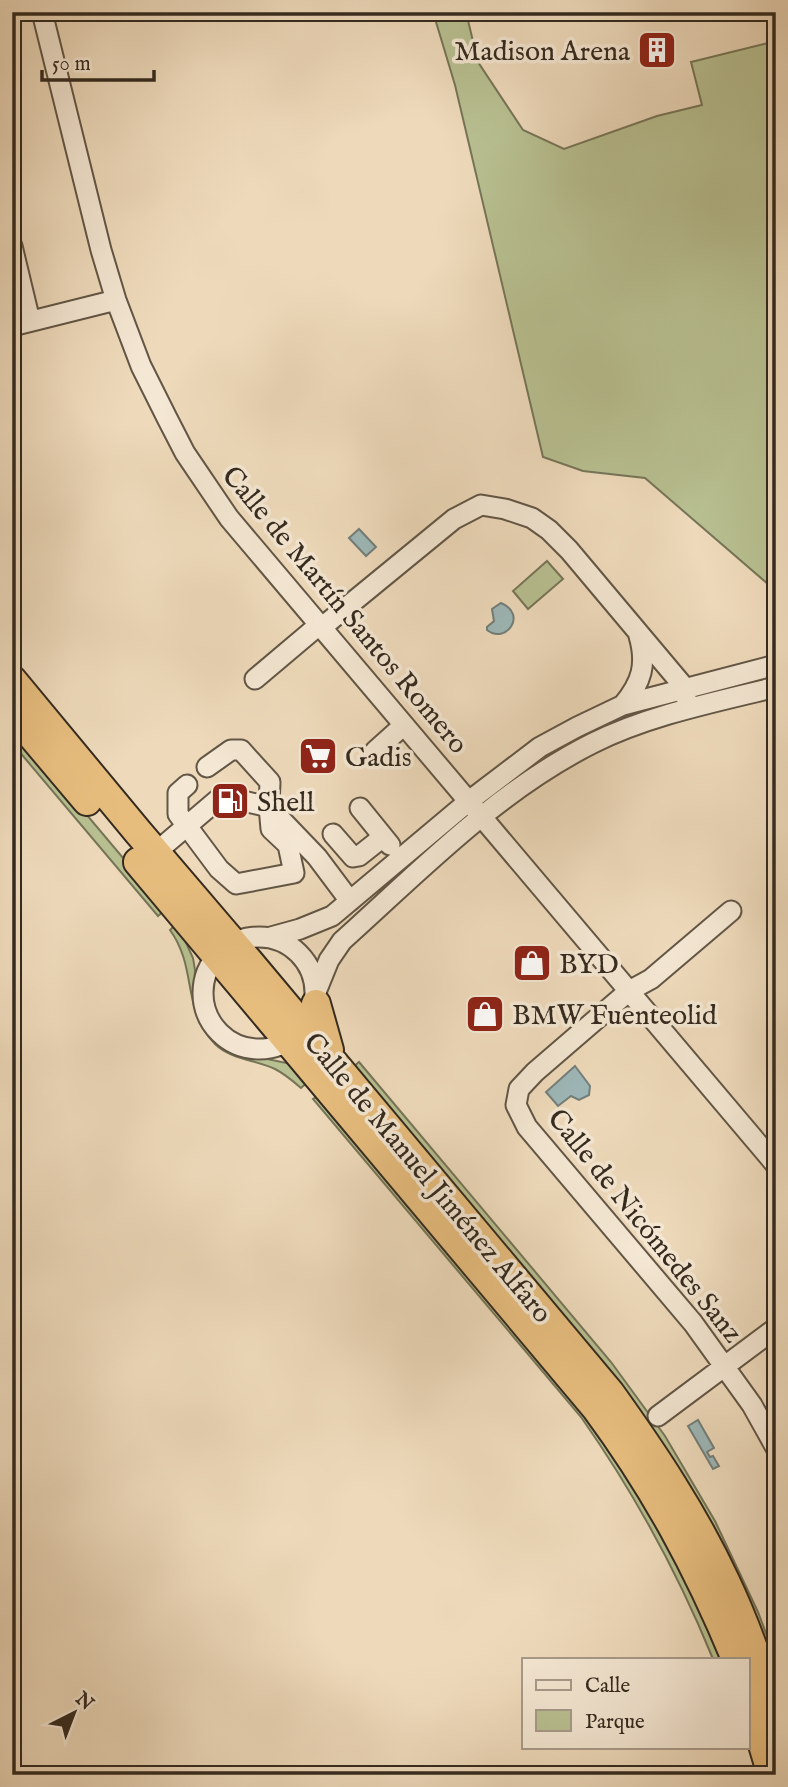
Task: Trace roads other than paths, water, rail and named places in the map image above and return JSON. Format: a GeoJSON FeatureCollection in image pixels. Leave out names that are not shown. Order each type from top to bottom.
{"type":"FeatureCollection","features":[{"type":"Feature","properties":{"kind":"highway","name":"Calle de Manuel Jiménez Alfaro"},"geometry":{"type":"LineString","coordinates":[[12,680],[155,853],[225,949]]}},
{"type":"Feature","properties":{"kind":"highway","name":"Calle de Manuel Jiménez Alfaro"},"geometry":{"type":"LineString","coordinates":[[12,712],[225,949],[307,1016],[636,1462],[679,1535],[710,1597],[736,1658]]}},
{"type":"Feature","properties":{"kind":"highway","name":"Calle de Manuel Jiménez Alfaro"},"geometry":{"type":"LineString","coordinates":[[307,1016],[333,1062],[610,1393],[654,1455],[725,1580],[758,1658],[776,1717]]}},
{"type":"Feature","properties":{"kind":"highway"},"geometry":{"type":"LineString","coordinates":[[750,1701],[772,1775]]}},
{"type":"Feature","properties":{"kind":"street","name":"Calle de Martín Santos Romero"},"geometry":{"type":"LineString","coordinates":[[42,12],[116,300],[141,366],[185,453],[229,518],[776,1165]]}},
{"type":"Feature","properties":{"kind":"street"},"geometry":{"type":"LineString","coordinates":[[12,246],[21,323],[116,300]]}},
{"type":"Feature","properties":{"kind":"street"},"geometry":{"type":"LineString","coordinates":[[255,679],[454,519],[481,505],[532,518],[549,530],[569,550],[685,688],[687,710]]}},
{"type":"Feature","properties":{"kind":"street"},"geometry":{"type":"LineString","coordinates":[[624,705],[634,693],[644,669],[643,651],[638,635]]}},
{"type":"Feature","properties":{"kind":"street"},"geometry":{"type":"LineString","coordinates":[[776,665],[624,705],[540,747],[475,809],[342,941],[330,960],[307,1016],[269,1049],[257,1050],[235,1044],[210,1021],[204,988],[209,965],[225,949],[257,936],[271,937],[322,921],[401,858],[475,809],[594,742],[687,710],[776,687]]}},
{"type":"Feature","properties":{"kind":"street"},"geometry":{"type":"LineString","coordinates":[[672,672],[719,679]]}},
{"type":"Feature","properties":{"kind":"street"},"geometry":{"type":"LineString","coordinates":[[375,751],[404,725]]}},
{"type":"Feature","properties":{"kind":"street"},"geometry":{"type":"LineString","coordinates":[[187,785],[178,793],[178,814],[219,869],[236,884],[294,873],[288,845],[271,829],[270,782],[241,750],[231,750],[207,768]]}},
{"type":"Feature","properties":{"kind":"street"},"geometry":{"type":"LineString","coordinates":[[155,853],[222,796],[269,807],[317,857],[350,901]]}},
{"type":"Feature","properties":{"kind":"street"},"geometry":{"type":"LineString","coordinates":[[360,808],[401,858]]}},
{"type":"Feature","properties":{"kind":"street"},"geometry":{"type":"LineString","coordinates":[[333,834],[354,857],[359,856],[383,836]]}},
{"type":"Feature","properties":{"kind":"street","name":"Calle de Nicómedes Sanz"},"geometry":{"type":"LineString","coordinates":[[731,911],[652,979],[629,991],[536,1072],[519,1089],[516,1105],[527,1127],[693,1322],[752,1405],[776,1448]]}},
{"type":"Feature","properties":{"kind":"street"},"geometry":{"type":"LineString","coordinates":[[271,937],[291,947],[303,958],[311,971],[307,1016]]}},
{"type":"Feature","properties":{"kind":"street"},"geometry":{"type":"LineString","coordinates":[[658,1416],[776,1328]]}},
{"type":"Feature","properties":{"kind":"water"},"geometry":{"type":"Polygon","coordinates":[[[359,529],[376,547],[366,556],[349,538],[359,529]]]}},
{"type":"Feature","properties":{"kind":"water"},"geometry":{"type":"Polygon","coordinates":[[[501,603],[509,608],[513,620],[507,631],[494,634],[487,630],[487,627],[494,621],[492,609],[501,603]]]}},
{"type":"Feature","properties":{"kind":"water"},"geometry":{"type":"Polygon","coordinates":[[[575,1066],[590,1086],[589,1095],[579,1100],[571,1096],[558,1106],[546,1092],[575,1066]]]}},
{"type":"Feature","properties":{"kind":"water"},"geometry":{"type":"Polygon","coordinates":[[[698,1420],[714,1448],[707,1452],[719,1466],[713,1469],[688,1426],[698,1420]]]}},
{"type":"Feature","properties":{"kind":"place","name":"Madison Arena"},"geometry":{"type":"Point","coordinates":[657,50]}},
{"type":"Feature","properties":{"kind":"place","name":"Gadis"},"geometry":{"type":"Point","coordinates":[318,756]}},
{"type":"Feature","properties":{"kind":"place","name":"Shell"},"geometry":{"type":"Point","coordinates":[230,801]}},
{"type":"Feature","properties":{"kind":"place","name":"BYD"},"geometry":{"type":"Point","coordinates":[532,963]}},
{"type":"Feature","properties":{"kind":"place","name":"BMW Fuenteolid"},"geometry":{"type":"Point","coordinates":[485,1014]}}]}
